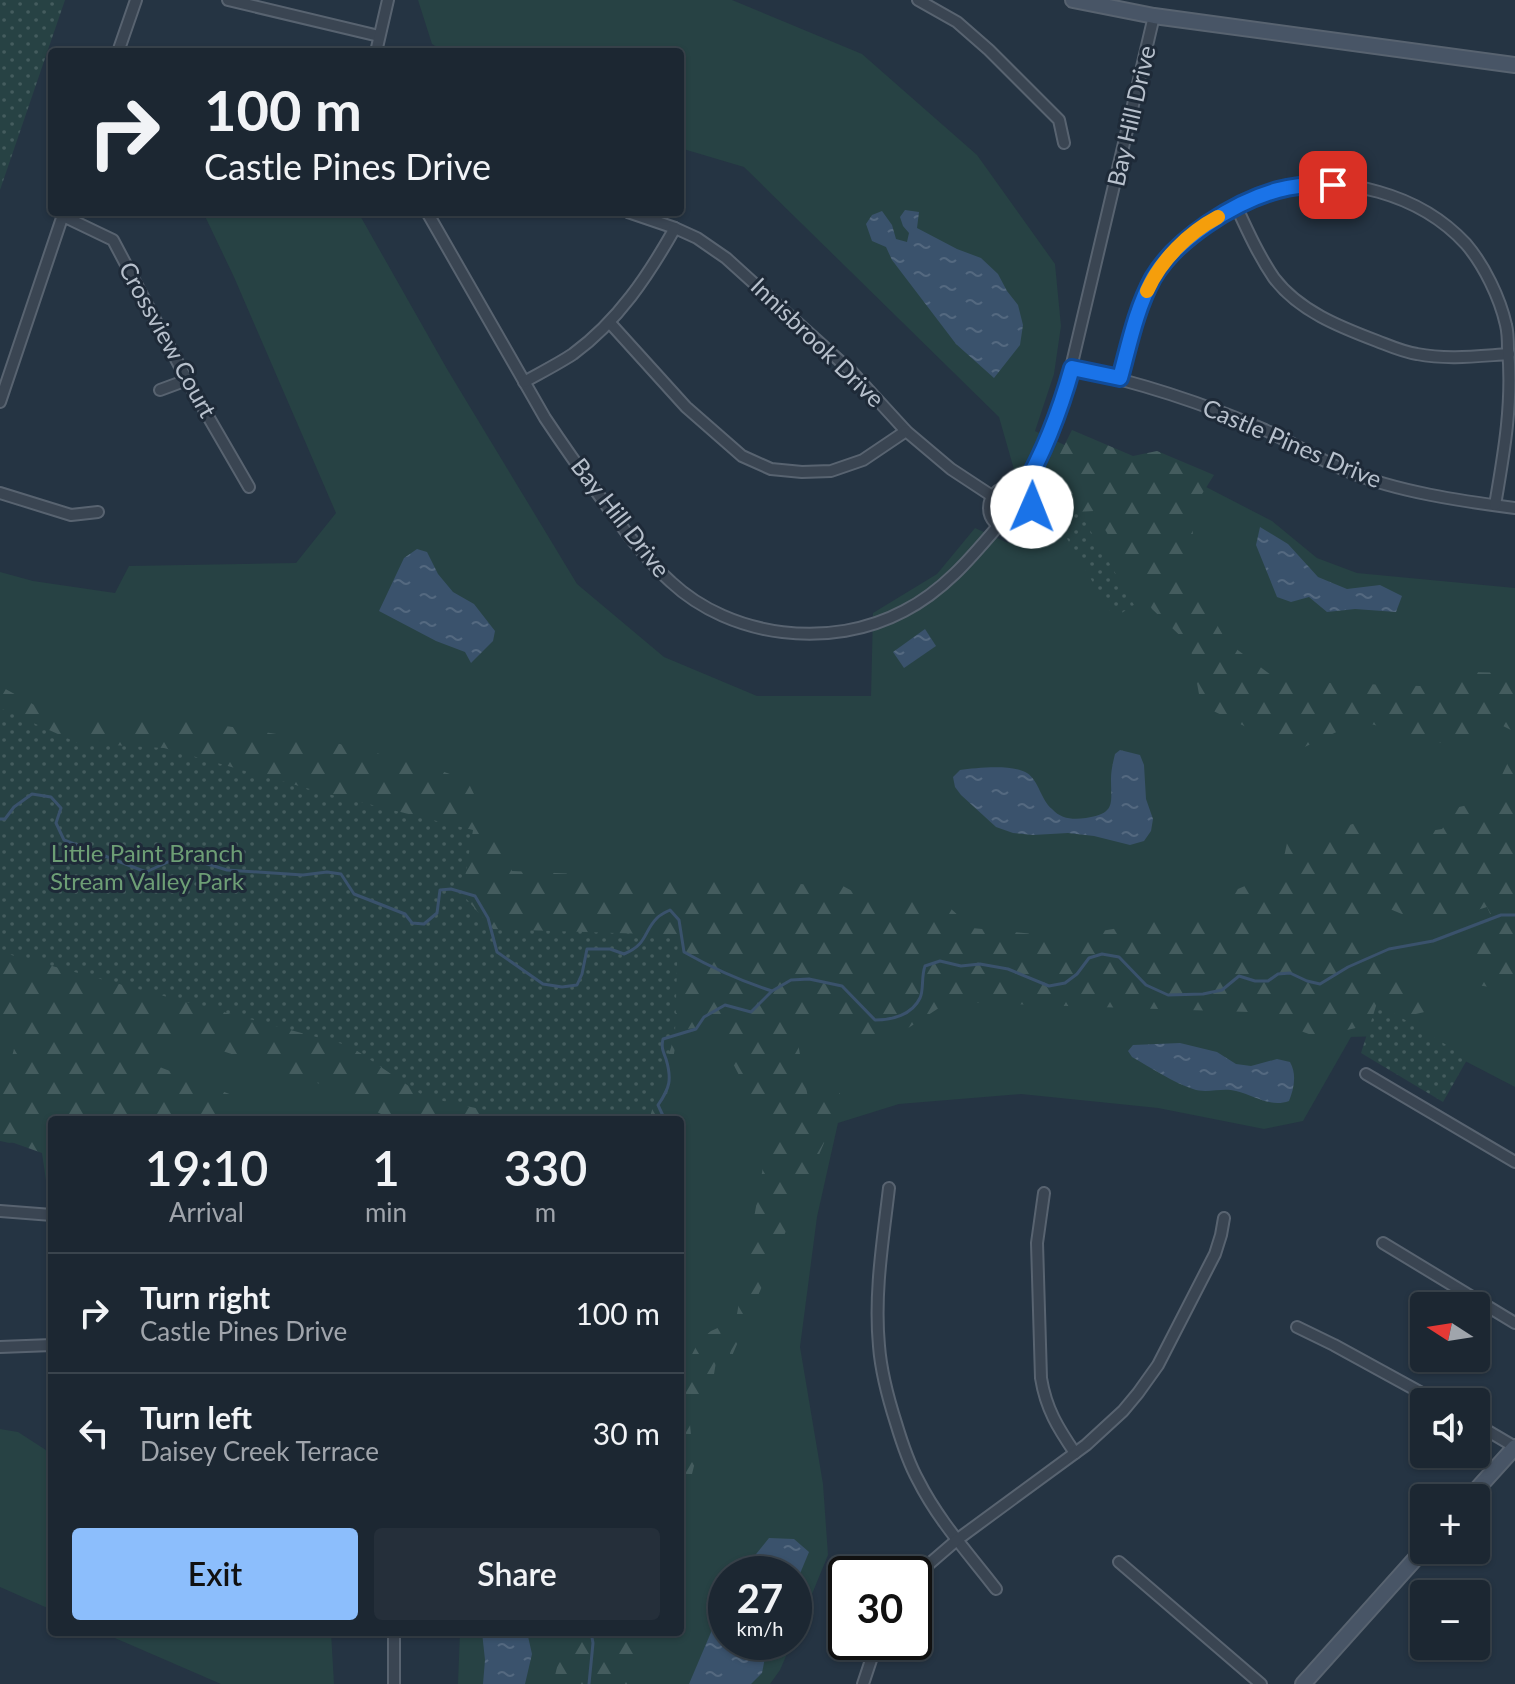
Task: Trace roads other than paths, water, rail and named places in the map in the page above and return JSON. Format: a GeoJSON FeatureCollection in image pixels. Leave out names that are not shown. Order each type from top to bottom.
{"type":"FeatureCollection","features":[{"type":"Feature","properties":{"kind":"main road"},"geometry":{"type":"LineString","coordinates":[[1073,0],[1154,16],[1515,65]]}},
{"type":"Feature","properties":{"kind":"main road"},"geometry":{"type":"LineString","coordinates":[[1482,1484],[1515,1447]]}},
{"type":"Feature","properties":{"kind":"main road"},"geometry":{"type":"LineString","coordinates":[[1303,1684],[1411,1564]]}},
{"type":"Feature","properties":{"kind":"street"},"geometry":{"type":"LineString","coordinates":[[119,48],[136,0]]}},
{"type":"Feature","properties":{"kind":"street"},"geometry":{"type":"LineString","coordinates":[[228,0],[379,36]]}},
{"type":"Feature","properties":{"kind":"street"},"geometry":{"type":"LineString","coordinates":[[377,48],[388,0]]}},
{"type":"Feature","properties":{"kind":"street"},"geometry":{"type":"LineString","coordinates":[[918,0],[957,22],[989,50],[1059,120],[1064,143]]}},
{"type":"Feature","properties":{"kind":"street","name":"Bay Hill Drive"},"geometry":{"type":"LineString","coordinates":[[1022,490],[1055,423],[1072,368],[1154,16]]}},
{"type":"Feature","properties":{"kind":"street"},"geometry":{"type":"LineString","coordinates":[[1120,378],[1134,325],[1153,279],[1167,259],[1214,219],[1274,191],[1313,184],[1372,191],[1408,202],[1442,222],[1461,239],[1492,289],[1506,326],[1510,399],[1495,505]]}},
{"type":"Feature","properties":{"kind":"street"},"geometry":{"type":"LineString","coordinates":[[1237,208],[1275,279],[1319,316],[1415,354],[1459,357],[1509,354]]}},
{"type":"Feature","properties":{"kind":"street"},"geometry":{"type":"LineString","coordinates":[[0,402],[63,216]]}},
{"type":"Feature","properties":{"kind":"street","name":"Crossview Court"},"geometry":{"type":"LineString","coordinates":[[68,216],[113,240],[187,380],[249,487]]}},
{"type":"Feature","properties":{"kind":"street","name":"Bay Hill Drive"},"geometry":{"type":"LineString","coordinates":[[429,216],[565,448],[655,567],[672,584],[705,606],[761,628],[802,634],[823,634],[870,625],[918,603],[951,579],[998,526]]}},
{"type":"Feature","properties":{"kind":"street","name":"Innisbrook Drive"},"geometry":{"type":"LineString","coordinates":[[640,216],[697,238],[726,258],[852,372],[906,431],[951,469],[992,496]]}},
{"type":"Feature","properties":{"kind":"street"},"geometry":{"type":"LineString","coordinates":[[524,382],[572,354],[610,323],[643,282],[675,228]]}},
{"type":"Feature","properties":{"kind":"street"},"geometry":{"type":"LineString","coordinates":[[610,323],[686,407],[742,456],[771,469],[831,471],[863,460],[906,431]]}},
{"type":"Feature","properties":{"kind":"street","name":"Castle Pines Drive"},"geometry":{"type":"LineString","coordinates":[[1072,368],[1120,378],[1242,421],[1349,472],[1375,481],[1515,508]]}},
{"type":"Feature","properties":{"kind":"street"},"geometry":{"type":"LineString","coordinates":[[160,390],[187,380]]}},
{"type":"Feature","properties":{"kind":"street"},"geometry":{"type":"LineString","coordinates":[[1009,487],[1022,490],[1032,507],[1028,520],[1011,530],[998,526],[988,509],[992,496],[1009,487]]}},
{"type":"Feature","properties":{"kind":"street"},"geometry":{"type":"LineString","coordinates":[[0,493],[71,515],[98,512]]}},
{"type":"Feature","properties":{"kind":"street"},"geometry":{"type":"LineString","coordinates":[[1366,1074],[1515,1162]]}},
{"type":"Feature","properties":{"kind":"street"},"geometry":{"type":"LineString","coordinates":[[889,1188],[878,1285],[881,1368],[889,1403],[911,1466],[934,1508],[996,1589]]}},
{"type":"Feature","properties":{"kind":"street"},"geometry":{"type":"LineString","coordinates":[[1044,1193],[1037,1243],[1041,1378],[1050,1413],[1075,1453]]}},
{"type":"Feature","properties":{"kind":"street"},"geometry":{"type":"LineString","coordinates":[[0,1211],[48,1215]]}},
{"type":"Feature","properties":{"kind":"street"},"geometry":{"type":"LineString","coordinates":[[932,1561],[1075,1453],[1123,1411],[1158,1365],[1215,1254],[1224,1218]]}},
{"type":"Feature","properties":{"kind":"street"},"geometry":{"type":"LineString","coordinates":[[1383,1243],[1515,1323]]}},
{"type":"Feature","properties":{"kind":"street"},"geometry":{"type":"LineString","coordinates":[[1297,1327],[1412,1388]]}},
{"type":"Feature","properties":{"kind":"street"},"geometry":{"type":"LineString","coordinates":[[0,1347],[48,1345]]}},
{"type":"Feature","properties":{"kind":"street"},"geometry":{"type":"LineString","coordinates":[[1490,1432],[1515,1447]]}},
{"type":"Feature","properties":{"kind":"street"},"geometry":{"type":"LineString","coordinates":[[1119,1562],[1261,1684]]}},
{"type":"Feature","properties":{"kind":"street"},"geometry":{"type":"LineString","coordinates":[[394,1636],[394,1684]]}},
{"type":"Feature","properties":{"kind":"street"},"geometry":{"type":"LineString","coordinates":[[863,1684],[871,1660]]}},
{"type":"Feature","properties":{"kind":"water"},"geometry":{"type":"Polygon","coordinates":[[[905,210],[919,212],[917,228],[981,258],[998,274],[1018,305],[1023,325],[1020,345],[994,378],[956,344],[892,260],[886,247],[872,241],[866,224],[872,215],[882,211],[892,225],[896,239],[907,242],[909,233],[900,217],[905,210]]]}},
{"type":"Feature","properties":{"kind":"water"},"geometry":{"type":"Polygon","coordinates":[[[1260,527],[1288,544],[1318,577],[1347,589],[1380,585],[1402,596],[1396,612],[1355,609],[1327,612],[1309,597],[1291,602],[1277,597],[1256,545],[1260,527]]]}},
{"type":"Feature","properties":{"kind":"water"},"geometry":{"type":"Polygon","coordinates":[[[417,549],[427,552],[438,574],[453,592],[474,604],[495,631],[493,641],[471,663],[465,652],[436,641],[379,611],[404,558],[417,549]]]}},
{"type":"Feature","properties":{"kind":"water"},"geometry":{"type":"Polygon","coordinates":[[[925,629],[936,646],[904,668],[893,652],[925,629]]]}},
{"type":"Feature","properties":{"kind":"water"},"geometry":{"type":"Polygon","coordinates":[[[1120,750],[1140,755],[1144,765],[1146,799],[1153,819],[1151,831],[1144,841],[1130,845],[1094,836],[1068,833],[1033,835],[996,827],[961,795],[953,777],[960,770],[967,769],[994,767],[1021,770],[1031,776],[1045,801],[1059,815],[1086,818],[1103,813],[1110,806],[1112,766],[1115,754],[1120,750]]]}},
{"type":"Feature","properties":{"kind":"water"},"geometry":{"type":"Polygon","coordinates":[[[1180,1043],[1217,1052],[1236,1064],[1251,1066],[1277,1059],[1290,1062],[1294,1082],[1289,1101],[1269,1102],[1231,1090],[1193,1089],[1132,1057],[1128,1051],[1133,1045],[1180,1043]]]}},
{"type":"Feature","properties":{"kind":"water"},"geometry":{"type":"Polygon","coordinates":[[[769,1538],[794,1539],[809,1552],[807,1556],[754,1556],[769,1538]]]}},
{"type":"Feature","properties":{"kind":"water"},"geometry":{"type":"Polygon","coordinates":[[[482,1636],[528,1636],[532,1654],[525,1684],[483,1684],[482,1636]]]}},
{"type":"Feature","properties":{"kind":"water"},"geometry":{"type":"Polygon","coordinates":[[[708,1639],[708,1660],[765,1660],[762,1673],[751,1684],[689,1684],[708,1639]]]}},
{"type":"Feature","properties":{"kind":"waterway"},"geometry":{"type":"LineString","coordinates":[[0,819],[5,819],[14,807],[32,794],[51,797],[61,808],[56,823],[64,840],[146,872],[181,856],[227,870],[341,874],[354,894],[405,914],[412,923],[424,924],[437,913],[440,890],[451,889],[475,896],[488,918],[497,952],[543,984],[562,987],[577,985],[587,949],[610,949],[624,954],[637,946],[657,918],[670,910],[679,920],[684,952],[695,958],[772,991],[791,980],[809,979],[842,986],[875,1020],[895,1018],[912,1009],[921,995],[925,966],[940,961],[961,966],[980,964],[1008,969],[1049,986],[1065,983],[1077,974],[1089,958],[1102,954],[1119,957],[1146,985],[1168,995],[1203,994],[1222,990],[1239,976],[1268,981],[1278,974],[1290,973],[1320,984],[1348,967],[1389,949],[1433,941],[1501,915],[1515,915]]}},
{"type":"Feature","properties":{"kind":"waterway"},"geometry":{"type":"LineString","coordinates":[[663,1116],[658,1105],[669,1078],[663,1039],[696,1029],[704,1017],[725,1005],[751,1012],[772,991]]}},
{"type":"Feature","properties":{"kind":"waterway"},"geometry":{"type":"LineString","coordinates":[[589,1684],[592,1636]]}},
{"type":"Feature","properties":{"kind":"park label","name":"Little Paint Branch Stream Valley Park"},"geometry":{"type":"Point","coordinates":[147,868]}}]}
